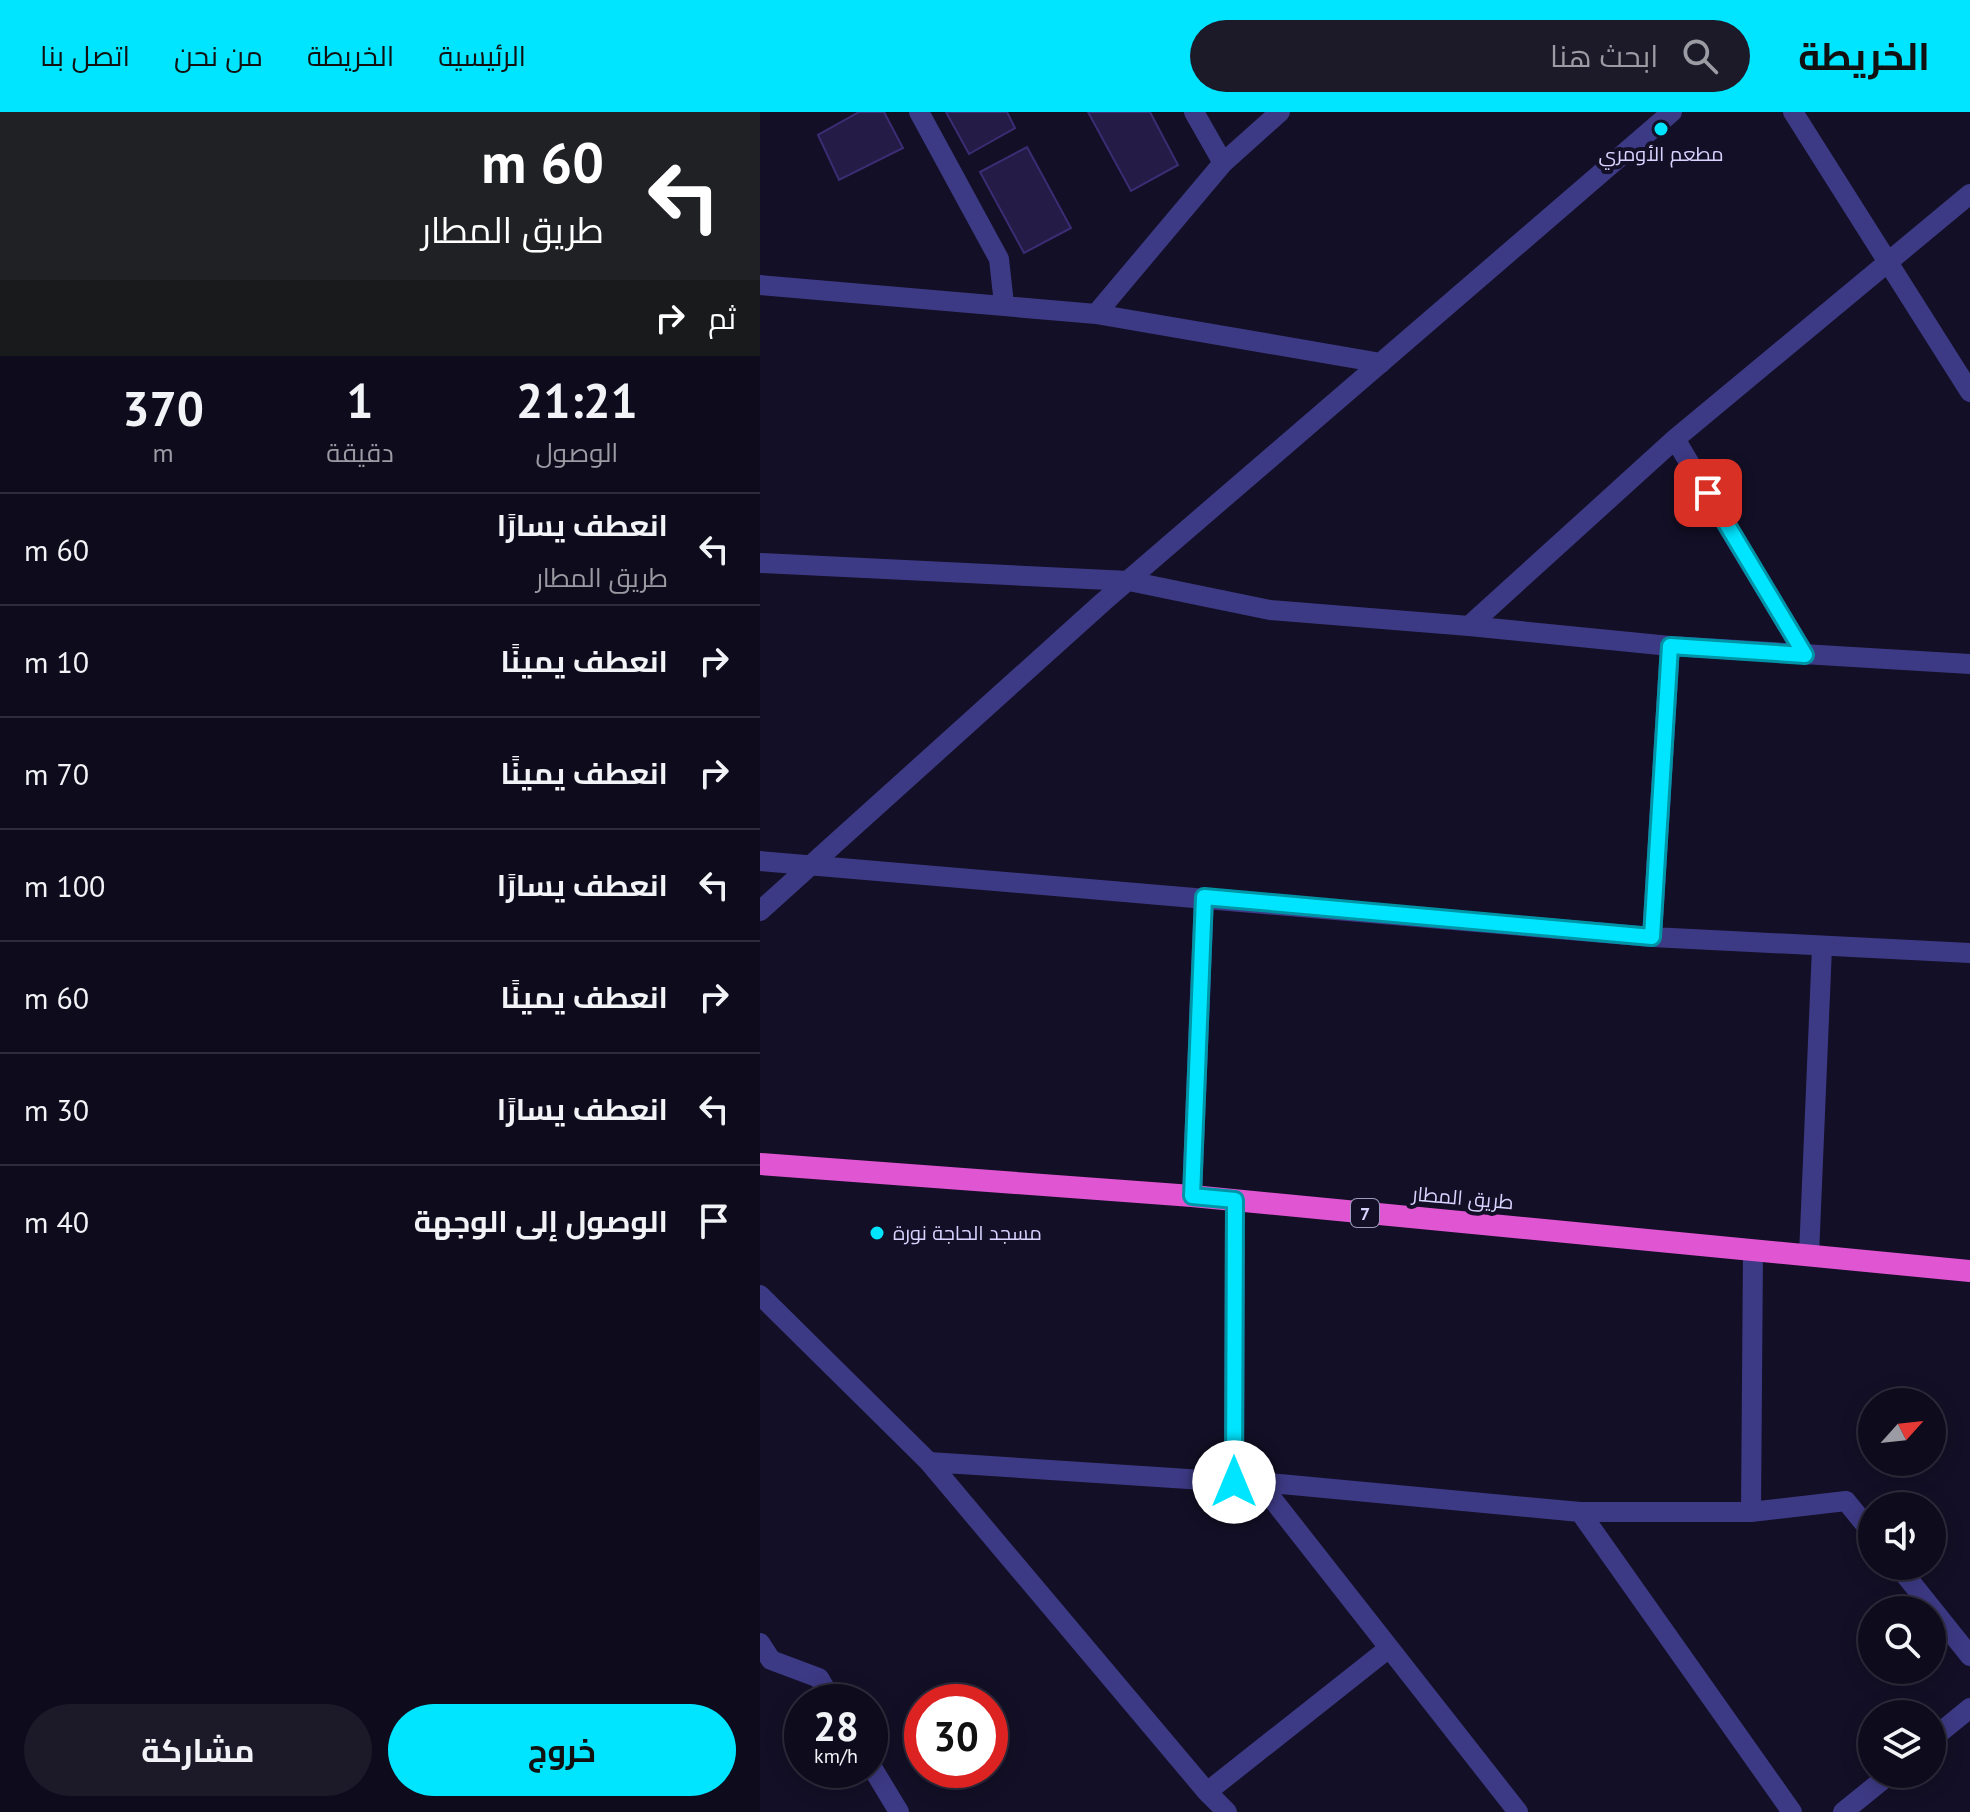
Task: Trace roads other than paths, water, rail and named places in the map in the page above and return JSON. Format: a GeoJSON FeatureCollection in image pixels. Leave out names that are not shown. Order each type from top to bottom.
{"type":"FeatureCollection","features":[{"type":"Feature","properties":{"kind":"highway","name":"طريق المطار"},"geometry":{"type":"LineString","coordinates":[[760,1164],[1192,1196],[1970,1271]]}},
{"type":"Feature","properties":{"kind":"street"},"geometry":{"type":"LineString","coordinates":[[919,112],[999,259],[1004,304]]}},
{"type":"Feature","properties":{"kind":"street"},"geometry":{"type":"LineString","coordinates":[[1194,112],[1223,163]]}},
{"type":"Feature","properties":{"kind":"street"},"geometry":{"type":"LineString","coordinates":[[1096,314],[1223,163],[1280,112]]}},
{"type":"Feature","properties":{"kind":"street"},"geometry":{"type":"LineString","coordinates":[[760,911],[1129,581],[1672,112]]}},
{"type":"Feature","properties":{"kind":"street"},"geometry":{"type":"LineString","coordinates":[[1793,112],[1970,392]]}},
{"type":"Feature","properties":{"kind":"street"},"geometry":{"type":"LineString","coordinates":[[1469,626],[1675,439],[1970,194]]}},
{"type":"Feature","properties":{"kind":"street"},"geometry":{"type":"LineString","coordinates":[[760,285],[1096,314],[1381,363]]}},
{"type":"Feature","properties":{"kind":"street"},"geometry":{"type":"LineString","coordinates":[[1675,439],[1805,655]]}},
{"type":"Feature","properties":{"kind":"street"},"geometry":{"type":"LineString","coordinates":[[760,563],[1129,581],[1270,610],[1670,646],[1970,664]]}},
{"type":"Feature","properties":{"kind":"street"},"geometry":{"type":"LineString","coordinates":[[1652,937],[1670,646]]}},
{"type":"Feature","properties":{"kind":"street"},"geometry":{"type":"LineString","coordinates":[[760,861],[1652,937],[1970,953]]}},
{"type":"Feature","properties":{"kind":"street"},"geometry":{"type":"LineString","coordinates":[[1192,1196],[1204,897]]}},
{"type":"Feature","properties":{"kind":"street"},"geometry":{"type":"LineString","coordinates":[[1809,1255],[1822,947]]}},
{"type":"Feature","properties":{"kind":"street"},"geometry":{"type":"LineString","coordinates":[[1234,1482],[1235,1200]]}},
{"type":"Feature","properties":{"kind":"street"},"geometry":{"type":"LineString","coordinates":[[1751,1512],[1753,1250]]}},
{"type":"Feature","properties":{"kind":"street"},"geometry":{"type":"LineString","coordinates":[[760,1295],[929,1462],[1227,1812]]}},
{"type":"Feature","properties":{"kind":"street"},"geometry":{"type":"LineString","coordinates":[[929,1462],[1259,1482],[1580,1512],[1751,1512],[1846,1501],[1858,1516]]}},
{"type":"Feature","properties":{"kind":"street"},"geometry":{"type":"LineString","coordinates":[[1259,1482],[1518,1812]]}},
{"type":"Feature","properties":{"kind":"street"},"geometry":{"type":"LineString","coordinates":[[1580,1512],[1792,1812]]}},
{"type":"Feature","properties":{"kind":"street"},"geometry":{"type":"LineString","coordinates":[[1909,1580],[1970,1656]]}},
{"type":"Feature","properties":{"kind":"street"},"geometry":{"type":"LineString","coordinates":[[760,1643],[771,1660],[819,1678],[822,1684]]}},
{"type":"Feature","properties":{"kind":"street"},"geometry":{"type":"LineString","coordinates":[[1207,1792],[1389,1648]]}},
{"type":"Feature","properties":{"kind":"street"},"geometry":{"type":"LineString","coordinates":[[1946,1728],[1970,1708]]}},
{"type":"Feature","properties":{"kind":"street"},"geometry":{"type":"LineString","coordinates":[[884,1788],[899,1812]]}},
{"type":"Feature","properties":{"kind":"street"},"geometry":{"type":"LineString","coordinates":[[1843,1812],[1873,1788]]}},
{"type":"Feature","properties":{"kind":"place","name":"مطعم الأومري"},"geometry":{"type":"Point","coordinates":[1661,129]}},
{"type":"Feature","properties":{"kind":"place","name":"مسجد الحاجة نورة"},"geometry":{"type":"Point","coordinates":[877,1233]}}]}
